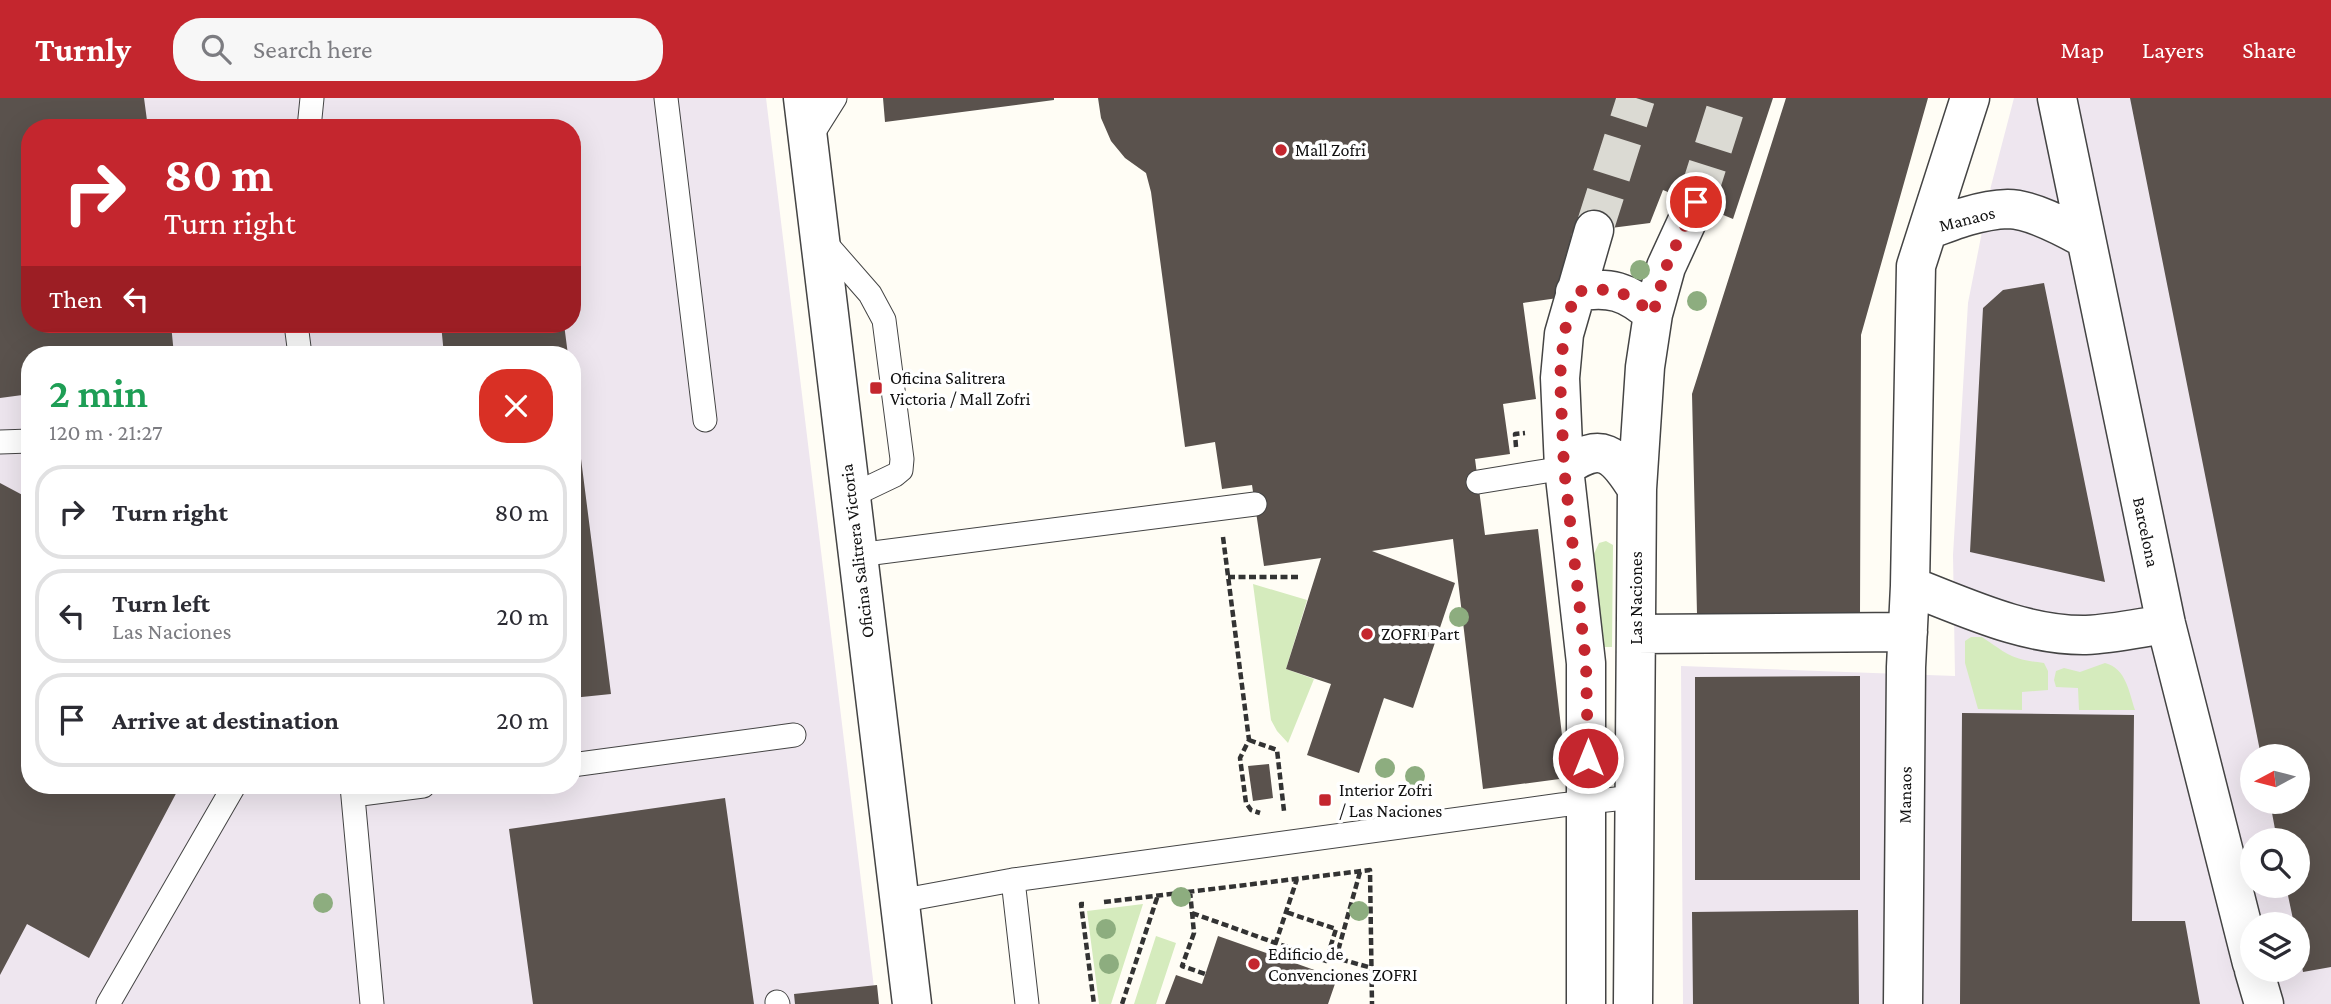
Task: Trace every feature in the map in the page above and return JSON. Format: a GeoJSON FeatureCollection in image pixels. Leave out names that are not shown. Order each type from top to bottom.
{"type":"FeatureCollection","features":[{"type":"Feature","properties":{"kind":"street","name":"Oficina Salitrera Victoria"},"geometry":{"type":"LineString","coordinates":[[803,98],[912,1004]]}},
{"type":"Feature","properties":{"kind":"street","name":"Manaos"},"geometry":{"type":"LineString","coordinates":[[1903,1004],[1916,266],[1970,98]]}},
{"type":"Feature","properties":{"kind":"street","name":"Barcelona"},"geometry":{"type":"LineString","coordinates":[[2057,98],[2166,624],[2240,916]]}},
{"type":"Feature","properties":{"kind":"street","name":"Las Naciones"},"geometry":{"type":"LineString","coordinates":[[1633,1004],[1637,489],[1645,367],[1653,314],[1666,267],[1696,202]]}},
{"type":"Feature","properties":{"kind":"street","name":"Manaos"},"geometry":{"type":"LineString","coordinates":[[1928,230],[1967,215],[2010,209],[2049,220],[2084,238]]}},
{"type":"Feature","properties":{"kind":"street"},"geometry":{"type":"LineString","coordinates":[[1586,1004],[1586,663],[1564,468],[1560,377],[1564,334],[1594,230]]}},
{"type":"Feature","properties":{"kind":"street"},"geometry":{"type":"LineString","coordinates":[[1575,292],[1596,288],[1617,291],[1637,300],[1653,314]]}},
{"type":"Feature","properties":{"kind":"street"},"geometry":{"type":"LineString","coordinates":[[1564,468],[1578,457],[1594,452],[1611,456],[1624,469],[1637,489]]}},
{"type":"Feature","properties":{"kind":"street"},"geometry":{"type":"LineString","coordinates":[[1910,586],[1988,616],[2061,634],[2086,635],[2166,624]]}},
{"type":"Feature","properties":{"kind":"street"},"geometry":{"type":"LineString","coordinates":[[1636,634],[1908,632]]}},
{"type":"Feature","properties":{"kind":"street"},"geometry":{"type":"LineString","coordinates":[[2258,982],[2264,1004]]}},
{"type":"Feature","properties":{"kind":"lane"},"geometry":{"type":"LineString","coordinates":[[310,119],[312,98]]}},
{"type":"Feature","properties":{"kind":"lane"},"geometry":{"type":"LineString","coordinates":[[666,98],[705,420]]}},
{"type":"Feature","properties":{"kind":"lane"},"geometry":{"type":"LineString","coordinates":[[808,141],[835,98]]}},
{"type":"Feature","properties":{"kind":"lane"},"geometry":{"type":"LineString","coordinates":[[820,236],[870,294],[884,320],[902,459],[901,470],[895,475],[851,496]]}},
{"type":"Feature","properties":{"kind":"lane"},"geometry":{"type":"LineString","coordinates":[[0,442],[21,441]]}},
{"type":"Feature","properties":{"kind":"lane"},"geometry":{"type":"LineString","coordinates":[[1478,482],[1564,468]]}},
{"type":"Feature","properties":{"kind":"lane"},"geometry":{"type":"LineString","coordinates":[[858,555],[1160,514],[1255,504]]}},
{"type":"Feature","properties":{"kind":"lane"},"geometry":{"type":"LineString","coordinates":[[581,764],[794,735]]}},
{"type":"Feature","properties":{"kind":"lane"},"geometry":{"type":"LineString","coordinates":[[108,1004],[229,794]]}},
{"type":"Feature","properties":{"kind":"lane"},"geometry":{"type":"LineString","coordinates":[[352,794],[372,1004]]}},
{"type":"Feature","properties":{"kind":"lane"},"geometry":{"type":"LineString","coordinates":[[899,901],[1013,880],[1634,797]]}},
{"type":"Feature","properties":{"kind":"lane"},"geometry":{"type":"LineString","coordinates":[[1013,880],[1027,1004]]}},
{"type":"Feature","properties":{"kind":"path"},"geometry":{"type":"LineString","coordinates":[[1213,534],[1222,533],[1249,740],[1240,758],[1248,807],[1258,813],[1284,811],[1277,750],[1249,740]]}},
{"type":"Feature","properties":{"kind":"path"},"geometry":{"type":"LineString","coordinates":[[1228,577],[1301,577]]}},
{"type":"Feature","properties":{"kind":"path"},"geometry":{"type":"LineString","coordinates":[[1094,1004],[1081,904],[1370,870],[1372,1004]]}},
{"type":"Feature","properties":{"kind":"path"},"geometry":{"type":"LineString","coordinates":[[1360,872],[1335,958],[1372,968]]}},
{"type":"Feature","properties":{"kind":"path"},"geometry":{"type":"LineString","coordinates":[[1272,954],[1297,879]]}},
{"type":"Feature","properties":{"kind":"path"},"geometry":{"type":"LineString","coordinates":[[1190,891],[1194,933],[1182,965],[1205,974]]}},
{"type":"Feature","properties":{"kind":"path"},"geometry":{"type":"LineString","coordinates":[[1122,1004],[1158,895]]}},
{"type":"Feature","properties":{"kind":"path"},"geometry":{"type":"LineString","coordinates":[[1192,913],[1326,961],[1336,929],[1286,912]]}},
{"type":"Feature","properties":{"kind":"shaded area"},"geometry":{"type":"Polygon","coordinates":[[[0,98],[766,98],[876,1004],[0,1004],[0,98]]]}},
{"type":"Feature","properties":{"kind":"shaded area"},"geometry":{"type":"Polygon","coordinates":[[[2014,98],[2331,98],[2331,1004],[1683,1004],[1681,666],[1955,676],[1953,555],[1968,303],[1991,186],[2014,98]]]}},
{"type":"Feature","properties":{"kind":"green space"},"geometry":{"type":"Polygon","coordinates":[[[1606,541],[1613,545],[1612,647],[1602,647],[1593,556],[1599,543],[1606,541]]]}},
{"type":"Feature","properties":{"kind":"green space"},"geometry":{"type":"Polygon","coordinates":[[[1253,584],[1307,600],[1286,669],[1314,679],[1288,743],[1271,720],[1253,584]]]}},
{"type":"Feature","properties":{"kind":"green space"},"geometry":{"type":"Polygon","coordinates":[[[1971,637],[1982,637],[2017,658],[2044,663],[2048,671],[2048,690],[2022,692],[2022,710],[1978,709],[1965,663],[1965,641],[1971,637]]]}},
{"type":"Feature","properties":{"kind":"green space"},"geometry":{"type":"Polygon","coordinates":[[[2105,663],[2122,675],[2135,710],[2079,710],[2078,688],[2056,687],[2056,671],[2064,668],[2080,672],[2105,663]]]}},
{"type":"Feature","properties":{"kind":"green space"},"geometry":{"type":"Polygon","coordinates":[[[1143,904],[1111,1004],[1099,1004],[1087,911],[1143,904]]]}},
{"type":"Feature","properties":{"kind":"green space"},"geometry":{"type":"Polygon","coordinates":[[[1156,936],[1176,943],[1156,1004],[1134,1004],[1156,936]]]}},
{"type":"Feature","properties":{"kind":"building"},"geometry":{"type":"Polygon","coordinates":[[[0,98],[144,98],[147,119],[21,119],[21,333],[172,333],[173,346],[21,346],[21,395],[0,398],[0,98]]]}},
{"type":"Feature","properties":{"kind":"building"},"geometry":{"type":"Polygon","coordinates":[[[883,98],[1054,98],[1054,100],[885,122],[883,98]]]}},
{"type":"Feature","properties":{"kind":"building"},"geometry":{"type":"Polygon","coordinates":[[[1098,98],[1773,98],[1733,219],[1663,190],[1650,223],[1572,233],[1558,298],[1523,303],[1536,399],[1503,404],[1510,454],[1475,459],[1485,535],[1538,529],[1567,778],[1483,789],[1453,539],[1372,551],[1455,583],[1413,708],[1384,698],[1359,773],[1307,755],[1331,684],[1286,669],[1321,558],[1264,566],[1252,485],[1222,489],[1215,442],[1185,447],[1151,192],[1146,173],[1125,158],[1111,141],[1101,118],[1098,98]]]}},
{"type":"Feature","properties":{"kind":"building"},"geometry":{"type":"Polygon","coordinates":[[[1786,98],[1928,98],[1861,335],[1860,616],[1697,614],[1692,394],[1786,98]]]}},
{"type":"Feature","properties":{"kind":"building"},"geometry":{"type":"Polygon","coordinates":[[[2130,98],[2331,98],[2331,967],[2310,971],[2310,912],[2291,912],[2289,898],[2310,898],[2310,828],[2275,828],[2272,814],[2310,814],[2310,744],[2259,744],[2130,98]]]}},
{"type":"Feature","properties":{"kind":"building"},"geometry":{"type":"Polygon","coordinates":[[[2044,283],[2105,582],[1970,552],[1983,308],[2003,290],[2044,283]]]}},
{"type":"Feature","properties":{"kind":"building"},"geometry":{"type":"Polygon","coordinates":[[[442,333],[565,333],[567,346],[443,346],[442,333]]]}},
{"type":"Feature","properties":{"kind":"building"},"geometry":{"type":"Polygon","coordinates":[[[581,459],[611,694],[581,697],[581,459]]]}},
{"type":"Feature","properties":{"kind":"building"},"geometry":{"type":"Polygon","coordinates":[[[0,483],[21,494],[21,794],[176,794],[89,958],[27,924],[0,975],[0,483]]]}},
{"type":"Feature","properties":{"kind":"building"},"geometry":{"type":"Polygon","coordinates":[[[1860,676],[1860,880],[1695,880],[1695,677],[1860,676]]]}},
{"type":"Feature","properties":{"kind":"building"},"geometry":{"type":"Polygon","coordinates":[[[1962,713],[2134,715],[2132,921],[2185,921],[2200,1004],[1960,1004],[1962,713]]]}},
{"type":"Feature","properties":{"kind":"building"},"geometry":{"type":"Polygon","coordinates":[[[1269,764],[1273,798],[1253,801],[1248,766],[1269,764]]]}},
{"type":"Feature","properties":{"kind":"building"},"geometry":{"type":"Polygon","coordinates":[[[725,798],[754,1004],[533,1004],[509,829],[725,798]]]}},
{"type":"Feature","properties":{"kind":"building"},"geometry":{"type":"Polygon","coordinates":[[[1858,910],[1859,1004],[1693,1004],[1692,912],[1858,910]]]}},
{"type":"Feature","properties":{"kind":"building","name":"Edificio de Convenciones ZOFRI"},"geometry":{"type":"Polygon","coordinates":[[[1218,936],[1337,978],[1328,1004],[1165,1004],[1176,975],[1202,984],[1218,936]]]}},
{"type":"Feature","properties":{"kind":"building"},"geometry":{"type":"Polygon","coordinates":[[[877,985],[879,1004],[795,1004],[794,994],[877,985]]]}},
{"type":"Feature","properties":{"kind":"tunnel"},"geometry":{"type":"LineString","coordinates":[[1594,230],[1636,98]]}},
{"type":"Feature","properties":{"kind":"tunnel"},"geometry":{"type":"LineString","coordinates":[[1696,202],[1729,98]]}},
{"type":"Feature","properties":{"kind":"place","name":"Mall Zofri"},"geometry":{"type":"Point","coordinates":[1281,150]}},
{"type":"Feature","properties":{"kind":"place","name":"Oficina Salitrera Victoria / Mall Zofri"},"geometry":{"type":"Point","coordinates":[876,388]}},
{"type":"Feature","properties":{"kind":"place","name":"ZOFRI Part"},"geometry":{"type":"Point","coordinates":[1367,634]}},
{"type":"Feature","properties":{"kind":"place","name":"Interior Zofri / Las Naciones"},"geometry":{"type":"Point","coordinates":[1325,800]}},
{"type":"Feature","properties":{"kind":"place","name":"Edificio de Convenciones ZOFRI"},"geometry":{"type":"Point","coordinates":[1254,964]}},
{"type":"Feature","properties":{"kind":"route"},"geometry":{"type":"LineString","coordinates":[[1588,758],[1586,663],[1564,468],[1560,377],[1564,334],[1575,292],[1596,288],[1617,291],[1637,300],[1653,314],[1666,267],[1696,202]]}}]}
